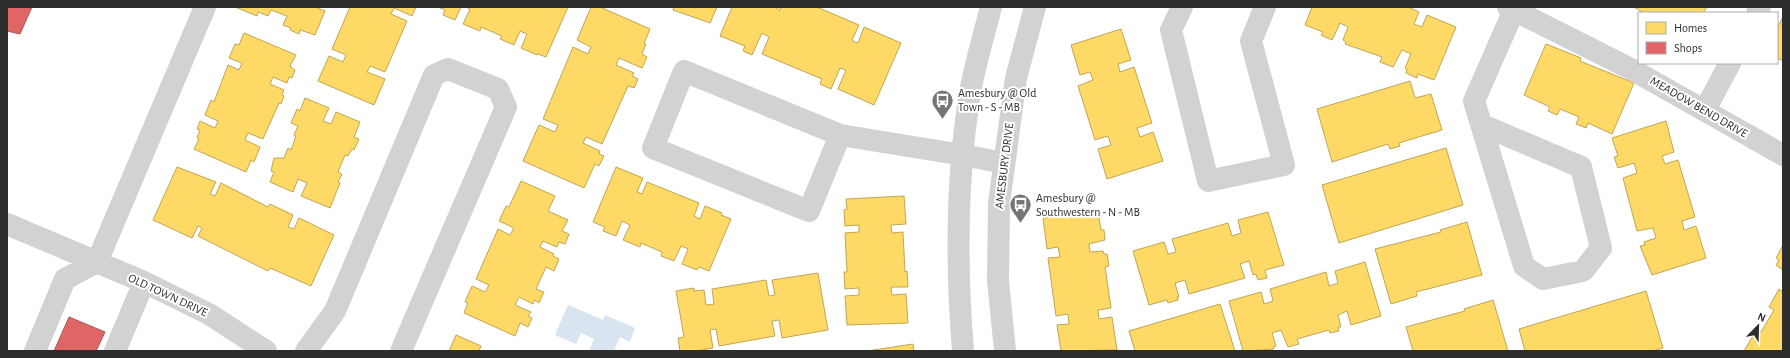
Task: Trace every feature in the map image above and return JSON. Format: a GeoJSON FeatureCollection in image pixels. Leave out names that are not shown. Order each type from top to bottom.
{"type":"FeatureCollection","features":[{"type":"Feature","properties":{"kind":"street"},"geometry":{"type":"LineString","coordinates":[[35,351],[65,279],[97,262],[205,7]]}},
{"type":"Feature","properties":{"kind":"street"},"geometry":{"type":"LineString","coordinates":[[963,351],[958,288],[958,210],[970,91],[991,7]]}},
{"type":"Feature","properties":{"kind":"street","name":"AMESBURY DRIVE"},"geometry":{"type":"LineString","coordinates":[[1005,351],[998,280],[999,203],[1016,78],[1035,7]]}},
{"type":"Feature","properties":{"kind":"street"},"geometry":{"type":"LineString","coordinates":[[1182,7],[1171,30],[1208,181],[1284,165],[1251,41],[1265,7]]}},
{"type":"Feature","properties":{"kind":"street"},"geometry":{"type":"LineString","coordinates":[[1482,125],[1581,167],[1601,248],[1583,271],[1543,279],[1524,266],[1474,101],[1511,8]]}},
{"type":"Feature","properties":{"kind":"street","name":"MEADOW BEND DRIVE"},"geometry":{"type":"LineString","coordinates":[[1511,8],[1631,68],[1783,155]]}},
{"type":"Feature","properties":{"kind":"street"},"geometry":{"type":"LineString","coordinates":[[1705,110],[1729,64]]}},
{"type":"Feature","properties":{"kind":"street"},"geometry":{"type":"LineString","coordinates":[[306,351],[335,311],[434,75],[448,68],[498,90],[506,107],[401,351]]}},
{"type":"Feature","properties":{"kind":"street"},"geometry":{"type":"LineString","coordinates":[[840,134],[809,211],[653,148],[684,71],[840,134],[1004,163]]}},
{"type":"Feature","properties":{"kind":"street","name":"OLD TOWN DRIVE"},"geometry":{"type":"LineString","coordinates":[[7,224],[144,282],[209,314],[266,351]]}},
{"type":"Feature","properties":{"kind":"street"},"geometry":{"type":"LineString","coordinates":[[115,351],[144,282]]}},
{"type":"Feature","properties":{"kind":"shaded area"},"geometry":{"type":"Polygon","coordinates":[[[568,305],[603,320],[605,315],[635,328],[630,342],[620,337],[614,351],[589,351],[594,339],[581,333],[576,344],[555,335],[568,305]]]}},
{"type":"Feature","properties":{"kind":"building: Homes"},"geometry":{"type":"Polygon","coordinates":[[[235,7],[315,7],[325,11],[315,35],[300,30],[299,34],[290,30],[291,28],[283,25],[287,16],[271,10],[268,16],[258,12],[257,16],[235,7]]]}},
{"type":"Feature","properties":{"kind":"building: Homes"},"geometry":{"type":"Polygon","coordinates":[[[350,7],[416,7],[412,16],[394,8],[391,14],[407,21],[385,72],[370,66],[367,72],[385,79],[374,105],[318,81],[329,56],[343,62],[346,55],[332,49],[350,7]]]}},
{"type":"Feature","properties":{"kind":"building: Homes"},"geometry":{"type":"Polygon","coordinates":[[[438,7],[461,7],[455,20],[443,15],[445,10],[438,7]]]}},
{"type":"Feature","properties":{"kind":"building: Homes"},"geometry":{"type":"Polygon","coordinates":[[[466,7],[568,7],[546,57],[521,48],[527,34],[520,31],[514,45],[500,39],[502,36],[481,27],[480,31],[463,24],[470,9],[466,7]]]}},
{"type":"Feature","properties":{"kind":"building: Homes"},"geometry":{"type":"Polygon","coordinates":[[[591,7],[600,7],[650,29],[644,43],[646,44],[642,54],[647,57],[642,68],[619,58],[616,65],[634,73],[632,76],[638,79],[634,88],[628,86],[602,144],[586,137],[583,143],[600,151],[599,154],[604,156],[599,166],[595,164],[584,188],[523,161],[539,125],[555,132],[558,125],[543,119],[573,47],[588,54],[591,47],[577,40],[591,7]]]}},
{"type":"Feature","properties":{"kind":"building: Homes"},"geometry":{"type":"Polygon","coordinates":[[[674,7],[717,7],[710,23],[673,10],[674,7]]]}},
{"type":"Feature","properties":{"kind":"building: Homes"},"geometry":{"type":"Polygon","coordinates":[[[732,7],[774,7],[780,10],[781,7],[817,7],[859,25],[852,40],[855,42],[858,43],[864,27],[901,43],[874,105],[838,89],[846,70],[840,68],[831,89],[820,84],[822,79],[762,54],[769,37],[762,33],[752,55],[743,51],[745,46],[720,36],[732,7]]]}},
{"type":"Feature","properties":{"kind":"building: Homes"},"geometry":{"type":"Polygon","coordinates":[[[1312,7],[1408,7],[1419,12],[1414,24],[1422,27],[1427,15],[1456,27],[1434,80],[1418,74],[1417,78],[1406,73],[1407,69],[1405,68],[1411,54],[1402,50],[1393,67],[1380,62],[1382,57],[1345,44],[1346,42],[1343,40],[1348,27],[1340,23],[1332,40],[1321,35],[1323,32],[1305,25],[1312,7]]]}},
{"type":"Feature","properties":{"kind":"building: Homes"},"geometry":{"type":"Polygon","coordinates":[[[1634,7],[1707,7],[1704,12],[1642,12],[1634,7]]]}},
{"type":"Feature","properties":{"kind":"building: Homes"},"geometry":{"type":"Polygon","coordinates":[[[1783,17],[1783,61],[1778,58],[1778,26],[1783,17]]]}},
{"type":"Feature","properties":{"kind":"building: Homes"},"geometry":{"type":"Polygon","coordinates":[[[1121,29],[1131,60],[1118,64],[1120,72],[1134,67],[1152,123],[1137,128],[1140,137],[1153,132],[1163,161],[1107,179],[1098,149],[1111,145],[1108,136],[1095,140],[1078,86],[1093,80],[1090,72],[1080,75],[1071,45],[1121,29]]]}},
{"type":"Feature","properties":{"kind":"building: Homes"},"geometry":{"type":"Polygon","coordinates":[[[244,33],[296,55],[290,66],[295,70],[292,78],[289,77],[287,83],[273,77],[270,84],[284,90],[282,95],[284,96],[281,104],[279,103],[263,139],[248,133],[245,140],[260,147],[254,162],[251,160],[246,172],[194,149],[199,139],[197,138],[200,130],[197,129],[200,121],[215,128],[218,121],[205,115],[211,100],[214,102],[228,65],[239,70],[242,63],[229,58],[235,44],[239,45],[244,33]]]}},
{"type":"Feature","properties":{"kind":"building: Homes"},"geometry":{"type":"Polygon","coordinates":[[[1546,44],[1581,58],[1580,61],[1634,83],[1612,134],[1588,123],[1586,128],[1576,124],[1579,117],[1560,109],[1557,115],[1548,111],[1550,107],[1524,95],[1546,44]]]}},
{"type":"Feature","properties":{"kind":"building: Homes"},"geometry":{"type":"Polygon","coordinates":[[[1410,81],[1415,98],[1431,94],[1442,130],[1399,143],[1400,146],[1390,149],[1388,144],[1332,162],[1317,109],[1410,81]]]}},
{"type":"Feature","properties":{"kind":"building: Homes"},"geometry":{"type":"Polygon","coordinates":[[[305,98],[329,108],[323,121],[331,124],[336,112],[360,122],[354,137],[359,139],[354,150],[352,149],[348,156],[345,155],[338,172],[342,174],[338,182],[340,183],[330,208],[301,196],[307,183],[298,179],[293,192],[270,182],[274,172],[271,171],[274,158],[284,158],[288,148],[291,150],[296,136],[294,135],[298,126],[291,123],[297,109],[300,111],[305,98]]]}},
{"type":"Feature","properties":{"kind":"building: Homes"},"geometry":{"type":"Polygon","coordinates":[[[1666,121],[1674,152],[1662,156],[1665,164],[1678,160],[1695,217],[1682,221],[1684,230],[1696,226],[1706,258],[1652,275],[1640,246],[1645,245],[1644,242],[1656,238],[1653,228],[1637,231],[1623,178],[1637,173],[1634,163],[1618,168],[1614,157],[1618,156],[1612,138],[1666,121]]]}},
{"type":"Feature","properties":{"kind":"building: Homes"},"geometry":{"type":"Polygon","coordinates":[[[1446,148],[1463,205],[1339,243],[1322,185],[1446,148]]]}},
{"type":"Feature","properties":{"kind":"building: Homes"},"geometry":{"type":"Polygon","coordinates":[[[177,167],[216,182],[210,194],[215,196],[221,183],[268,207],[270,204],[293,215],[288,227],[294,229],[299,218],[334,235],[311,286],[270,268],[268,271],[198,236],[202,228],[198,226],[192,238],[153,220],[177,167]]]}},
{"type":"Feature","properties":{"kind":"building: Homes"},"geometry":{"type":"Polygon","coordinates":[[[616,167],[643,178],[637,192],[642,194],[647,182],[699,203],[694,216],[700,219],[705,206],[722,213],[721,215],[731,219],[709,271],[699,267],[697,270],[682,264],[688,249],[681,246],[674,261],[661,256],[662,252],[641,243],[640,247],[623,240],[630,225],[622,221],[616,236],[603,231],[605,227],[593,222],[616,167]]]}},
{"type":"Feature","properties":{"kind":"building: Homes"},"geometry":{"type":"Polygon","coordinates":[[[521,181],[555,196],[548,211],[568,220],[562,231],[569,234],[565,244],[559,242],[557,247],[543,241],[540,247],[554,254],[553,256],[559,259],[554,271],[546,267],[536,289],[544,292],[539,303],[535,300],[533,304],[519,297],[515,305],[531,312],[528,316],[532,318],[528,327],[520,323],[515,336],[464,313],[468,303],[465,302],[472,286],[485,292],[489,285],[476,279],[498,229],[510,235],[514,228],[499,221],[506,206],[509,207],[521,181]]]}},
{"type":"Feature","properties":{"kind":"building: Homes"},"geometry":{"type":"Polygon","coordinates":[[[904,196],[906,224],[891,225],[892,233],[903,232],[905,272],[907,271],[908,287],[891,287],[892,295],[906,294],[908,323],[847,325],[845,296],[859,295],[859,288],[845,289],[844,272],[847,272],[845,233],[859,232],[859,225],[845,226],[844,210],[847,209],[846,199],[904,196]]]}},
{"type":"Feature","properties":{"kind":"building: Homes"},"geometry":{"type":"Polygon","coordinates":[[[1098,211],[1101,230],[1104,230],[1105,240],[1089,244],[1090,252],[1103,251],[1104,254],[1107,254],[1109,266],[1105,267],[1111,308],[1098,310],[1099,319],[1112,317],[1117,350],[1061,351],[1057,325],[1069,324],[1068,314],[1056,316],[1048,258],[1060,257],[1058,247],[1047,249],[1043,218],[1098,211]]]}},
{"type":"Feature","properties":{"kind":"building: Homes"},"geometry":{"type":"Polygon","coordinates":[[[1268,212],[1284,265],[1265,270],[1267,278],[1258,280],[1256,274],[1253,275],[1249,261],[1240,264],[1245,278],[1189,294],[1185,280],[1175,283],[1179,297],[1177,297],[1178,300],[1168,303],[1167,300],[1149,305],[1133,251],[1164,242],[1168,254],[1176,252],[1172,239],[1228,223],[1232,236],[1241,233],[1238,220],[1268,212]]]}},
{"type":"Feature","properties":{"kind":"building: Homes"},"geometry":{"type":"Polygon","coordinates":[[[1467,222],[1482,275],[1416,292],[1417,296],[1391,304],[1375,249],[1441,232],[1440,230],[1467,222]]]}},
{"type":"Feature","properties":{"kind":"building: Homes"},"geometry":{"type":"Polygon","coordinates":[[[1783,245],[1783,270],[1776,265],[1779,260],[1776,258],[1783,245]]]}},
{"type":"Feature","properties":{"kind":"building: Homes"},"geometry":{"type":"Polygon","coordinates":[[[1365,262],[1381,316],[1351,325],[1347,311],[1338,315],[1341,327],[1338,327],[1339,331],[1330,333],[1329,330],[1297,339],[1299,344],[1288,347],[1281,330],[1272,333],[1276,346],[1273,347],[1274,349],[1243,351],[1229,301],[1261,292],[1264,304],[1273,301],[1270,289],[1326,272],[1329,286],[1338,283],[1335,271],[1365,262]]]}},
{"type":"Feature","properties":{"kind":"building: Homes"},"geometry":{"type":"Polygon","coordinates":[[[818,273],[828,330],[782,338],[779,320],[772,321],[775,336],[719,346],[716,329],[710,330],[713,348],[696,351],[680,351],[678,338],[684,337],[676,291],[694,288],[694,291],[704,290],[706,305],[714,304],[712,289],[766,280],[769,296],[775,295],[772,280],[818,273]]]}},
{"type":"Feature","properties":{"kind":"building: Homes"},"geometry":{"type":"Polygon","coordinates":[[[1779,289],[1783,292],[1783,351],[1744,351],[1757,329],[1761,332],[1774,310],[1769,307],[1779,289]]]}},
{"type":"Feature","properties":{"kind":"building: Homes"},"geometry":{"type":"Polygon","coordinates":[[[1646,291],[1663,348],[1652,351],[1525,351],[1519,329],[1646,291]]]}},
{"type":"Feature","properties":{"kind":"building: Homes"},"geometry":{"type":"Polygon","coordinates":[[[1493,300],[1508,351],[1413,351],[1406,327],[1465,311],[1464,309],[1493,300]]]}},
{"type":"Feature","properties":{"kind":"building: Homes"},"geometry":{"type":"Polygon","coordinates":[[[1220,304],[1235,351],[1135,351],[1129,331],[1220,304]]]}},
{"type":"Feature","properties":{"kind":"building: Homes"},"geometry":{"type":"Polygon","coordinates":[[[456,335],[481,346],[479,351],[449,351],[456,335]]]}},
{"type":"Feature","properties":{"kind":"building: Homes"},"geometry":{"type":"Polygon","coordinates":[[[913,344],[914,351],[867,351],[913,344]]]}},
{"type":"Feature","properties":{"kind":"building: Shops"},"geometry":{"type":"Polygon","coordinates":[[[7,7],[32,7],[20,34],[7,31],[7,7]]]}},
{"type":"Feature","properties":{"kind":"building: Shops"},"geometry":{"type":"Polygon","coordinates":[[[69,317],[105,332],[96,351],[54,351],[69,317]]]}},
{"type":"Feature","properties":{"kind":"place","name":"Amesbury @ Old Town - S - MB"},"geometry":{"type":"Point","coordinates":[943,120]}},
{"type":"Feature","properties":{"kind":"place","name":"Amesbury @ Southwestern - N - MB"},"geometry":{"type":"Point","coordinates":[1020,224]}}]}
